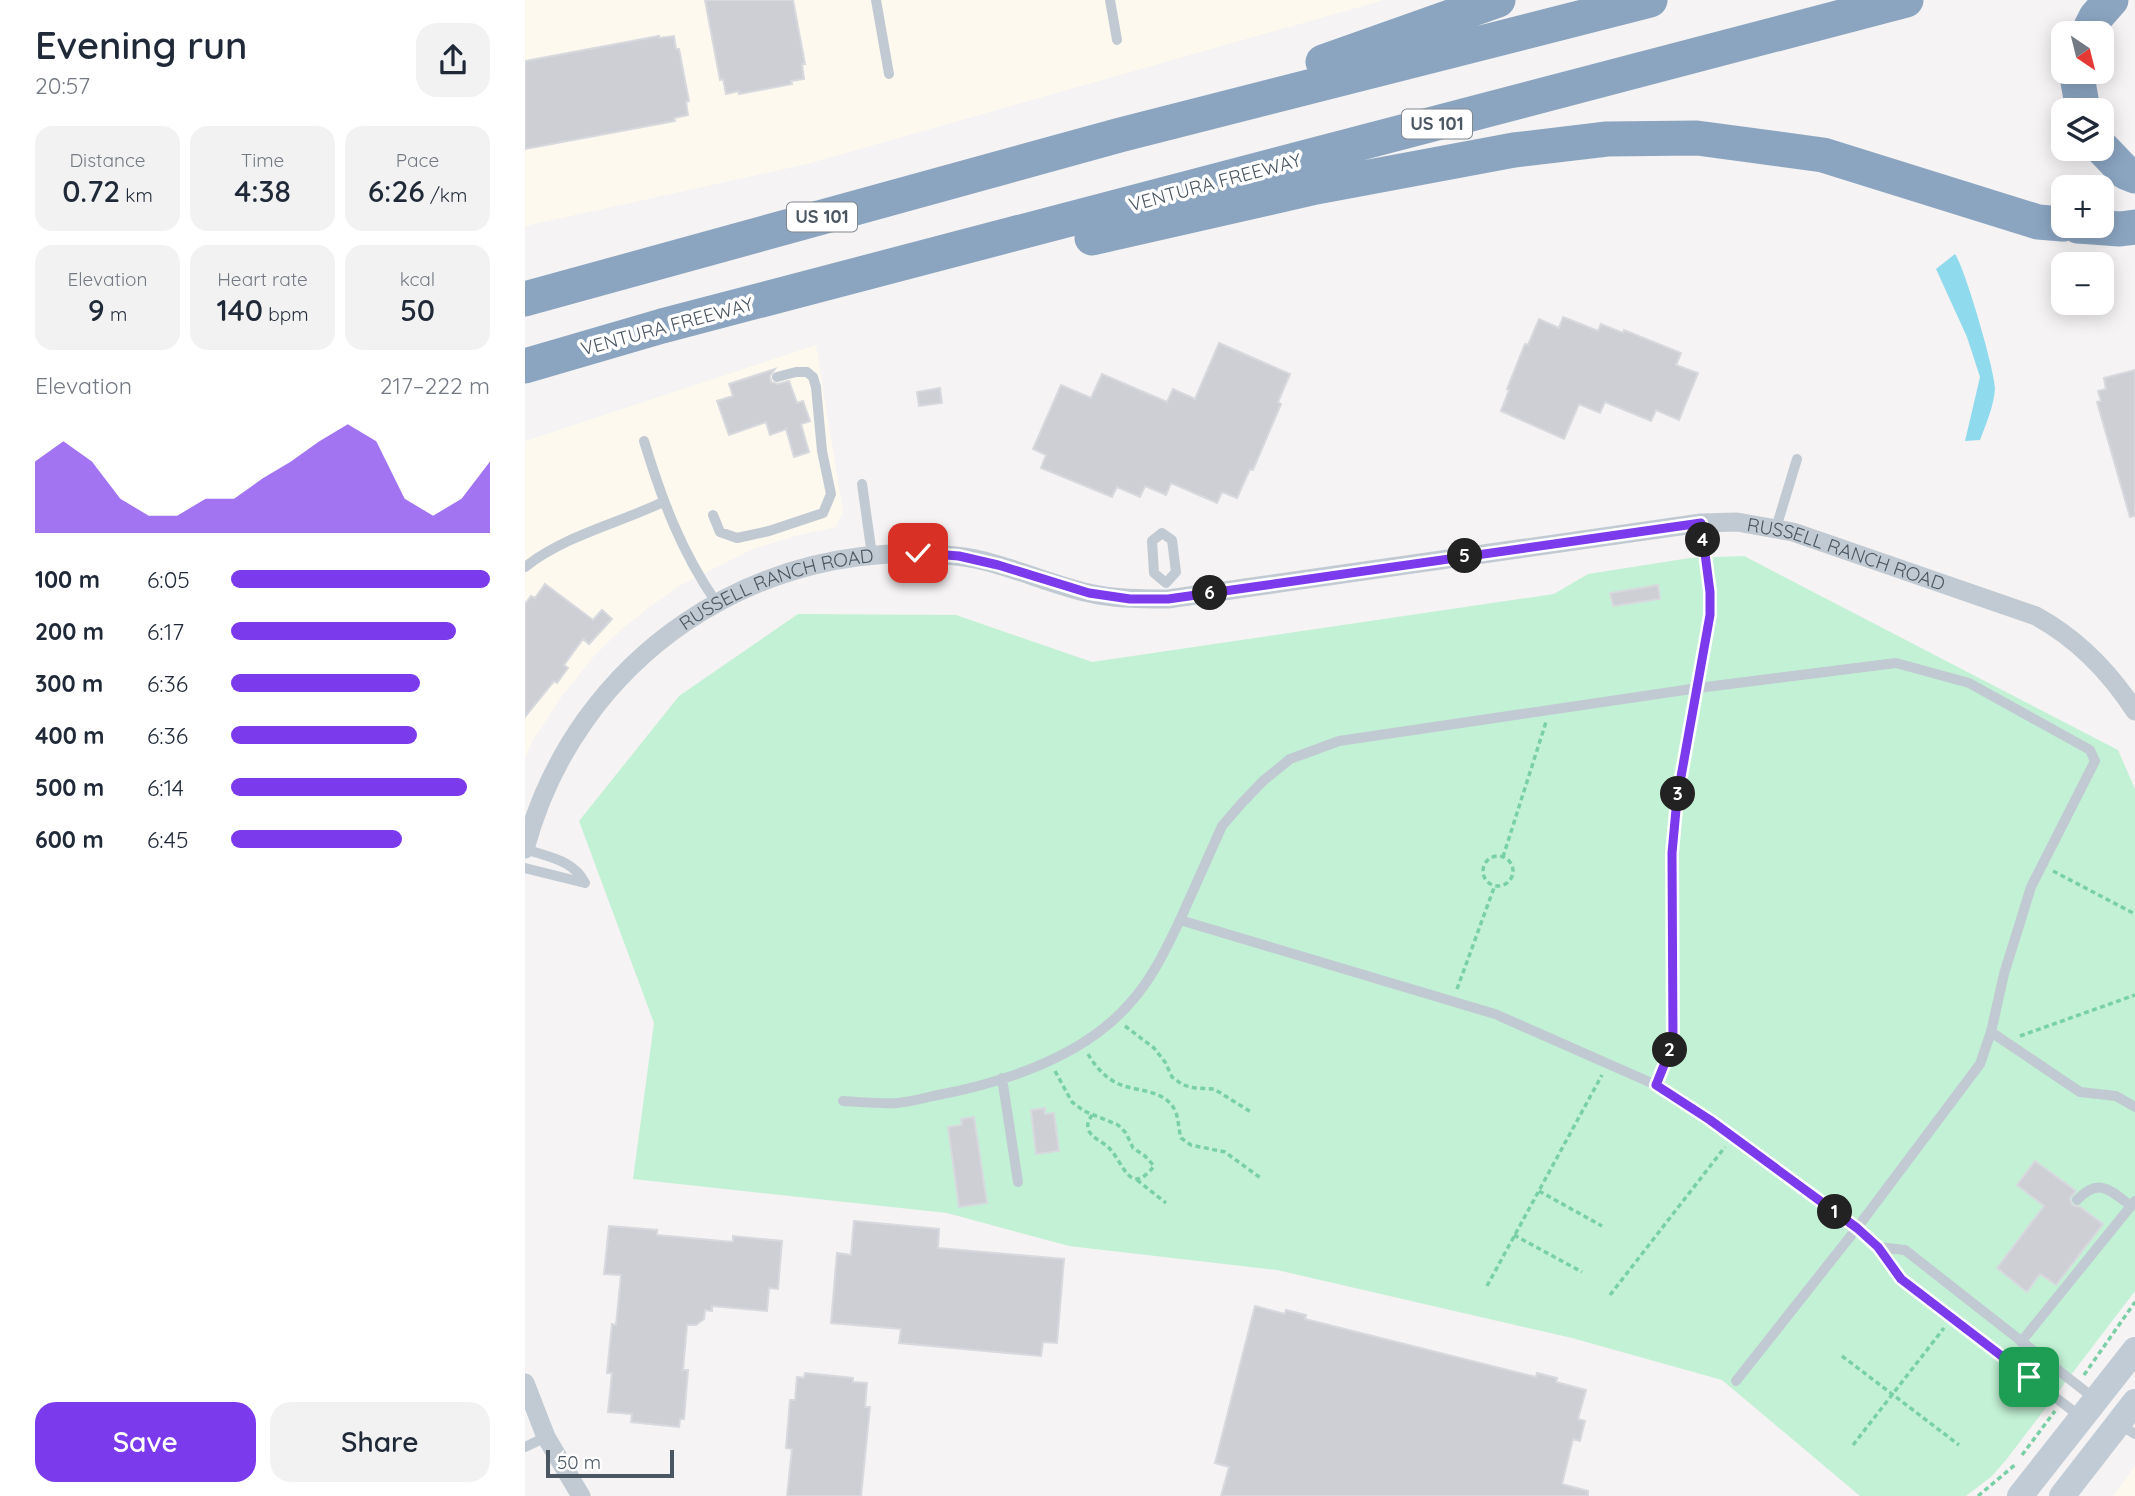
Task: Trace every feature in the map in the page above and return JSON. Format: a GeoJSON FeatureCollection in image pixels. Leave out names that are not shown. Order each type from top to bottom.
{"type":"FeatureCollection","features":[{"type":"Feature","properties":{"kind":"highway"},"geometry":{"type":"LineString","coordinates":[[1120,135],[1498,0]]}},
{"type":"Feature","properties":{"kind":"highway","name":"US 101"},"geometry":{"type":"LineString","coordinates":[[525,299],[1120,135],[1650,0]]}},
{"type":"Feature","properties":{"kind":"highway","name":"VENTURA FREEWAY"},"geometry":{"type":"LineString","coordinates":[[525,366],[662,326],[1906,0]]}},
{"type":"Feature","properties":{"kind":"highway"},"geometry":{"type":"LineString","coordinates":[[2094,21],[2111,0]]}},
{"type":"Feature","properties":{"kind":"highway"},"geometry":{"type":"LineString","coordinates":[[968,247],[1024,254],[1316,187],[1514,150],[1607,139],[1697,138],[1823,155],[2038,222],[2051,224]]}},
{"type":"Feature","properties":{"kind":"highway"},"geometry":{"type":"LineString","coordinates":[[2114,161],[2125,172],[2135,176]]}},
{"type":"Feature","properties":{"kind":"highway"},"geometry":{"type":"LineString","coordinates":[[2114,229],[2135,227]]}},
{"type":"Feature","properties":{"kind":"main road"},"geometry":{"type":"LineString","coordinates":[[2020,1496],[2135,1350]]}},
{"type":"Feature","properties":{"kind":"main road"},"geometry":{"type":"LineString","coordinates":[[2062,1496],[2127,1429],[2135,1402]]}},
{"type":"Feature","properties":{"kind":"main road"},"geometry":{"type":"LineString","coordinates":[[2044,1496],[2099,1424],[2102,1417],[2089,1409]]}},
{"type":"Feature","properties":{"kind":"street","name":"RUSSELL RANCH ROAD"},"geometry":{"type":"LineString","coordinates":[[525,849],[544,794],[564,754],[590,712],[624,672],[666,636],[716,602],[758,582],[838,559],[872,555],[918,553],[959,556],[1089,593],[1130,599],[1167,591],[1701,523],[1737,522],[1776,528],[2036,615],[2061,630],[2087,651],[2112,678],[2135,712]]}},
{"type":"Feature","properties":{"kind":"street"},"geometry":{"type":"LineString","coordinates":[[525,1383],[546,1437],[581,1496]]}},
{"type":"Feature","properties":{"kind":"lane"},"geometry":{"type":"LineString","coordinates":[[876,0],[889,74]]}},
{"type":"Feature","properties":{"kind":"lane"},"geometry":{"type":"LineString","coordinates":[[1111,0],[1117,40]]}},
{"type":"Feature","properties":{"kind":"lane"},"geometry":{"type":"LineString","coordinates":[[713,515],[720,532],[737,538],[769,531],[823,513],[831,494],[822,451],[813,377],[807,372],[777,377]]}},
{"type":"Feature","properties":{"kind":"lane"},"geometry":{"type":"LineString","coordinates":[[644,442],[676,535],[699,579],[716,602]]}},
{"type":"Feature","properties":{"kind":"lane"},"geometry":{"type":"LineString","coordinates":[[1776,528],[1797,459]]}},
{"type":"Feature","properties":{"kind":"lane"},"geometry":{"type":"LineString","coordinates":[[862,484],[872,555]]}},
{"type":"Feature","properties":{"kind":"lane"},"geometry":{"type":"LineString","coordinates":[[525,567],[582,534],[663,502]]}},
{"type":"Feature","properties":{"kind":"lane"},"geometry":{"type":"LineString","coordinates":[[1656,1085],[1673,1043],[1672,853],[1677,799],[1710,615],[1710,592],[1701,523]]}},
{"type":"Feature","properties":{"kind":"lane"},"geometry":{"type":"LineString","coordinates":[[1162,531],[1172,540],[1176,572],[1167,591],[1154,573],[1152,541],[1162,531]]}},
{"type":"Feature","properties":{"kind":"lane"},"geometry":{"type":"LineString","coordinates":[[843,1101],[897,1103],[961,1091],[1036,1067],[1082,1042],[1116,1017],[1153,974],[1222,827],[1263,781],[1290,759],[1339,741],[1698,688],[1896,663],[1969,683],[2090,750],[2095,761],[2031,887],[1980,1064],[1857,1228],[1736,1381]]}},
{"type":"Feature","properties":{"kind":"lane"},"geometry":{"type":"LineString","coordinates":[[525,849],[572,865],[585,883],[525,868]]}},
{"type":"Feature","properties":{"kind":"lane"},"geometry":{"type":"LineString","coordinates":[[1180,920],[1495,1014],[1656,1085],[1733,1137],[1857,1228],[1878,1247],[1901,1279],[1952,1318],[2089,1409]]}},
{"type":"Feature","properties":{"kind":"lane"},"geometry":{"type":"LineString","coordinates":[[1991,1032],[2080,1092],[2116,1096],[2135,1108]]}},
{"type":"Feature","properties":{"kind":"lane"},"geometry":{"type":"LineString","coordinates":[[1002,1078],[1018,1182]]}},
{"type":"Feature","properties":{"kind":"lane"},"geometry":{"type":"LineString","coordinates":[[2021,1342],[2133,1203],[2109,1189],[2097,1187],[2087,1190],[2077,1200]]}},
{"type":"Feature","properties":{"kind":"lane"},"geometry":{"type":"LineString","coordinates":[[1878,1247],[1905,1250],[2021,1342],[2089,1409]]}},
{"type":"Feature","properties":{"kind":"lane"},"geometry":{"type":"LineString","coordinates":[[525,1447],[546,1437]]}},
{"type":"Feature","properties":{"kind":"path"},"geometry":{"type":"LineString","coordinates":[[1503,856],[1550,710]]}},
{"type":"Feature","properties":{"kind":"path"},"geometry":{"type":"LineString","coordinates":[[1493,856],[1503,856],[1510,863],[1511,877],[1505,884],[1490,884],[1483,876],[1483,866],[1493,856]]}},
{"type":"Feature","properties":{"kind":"path"},"geometry":{"type":"LineString","coordinates":[[2042,865],[2135,914]]}},
{"type":"Feature","properties":{"kind":"path"},"geometry":{"type":"LineString","coordinates":[[1453,1002],[1495,885]]}},
{"type":"Feature","properties":{"kind":"path"},"geometry":{"type":"LineString","coordinates":[[2005,1041],[2135,995]]}},
{"type":"Feature","properties":{"kind":"path"},"geometry":{"type":"LineString","coordinates":[[1116,1017],[1154,1048],[1172,1077],[1183,1085],[1214,1089],[1251,1112]]}},
{"type":"Feature","properties":{"kind":"path"},"geometry":{"type":"LineString","coordinates":[[1082,1042],[1092,1062],[1106,1077],[1123,1086],[1143,1089],[1172,1104],[1177,1114],[1181,1138],[1191,1145],[1226,1152],[1262,1179]]}},
{"type":"Feature","properties":{"kind":"path"},"geometry":{"type":"LineString","coordinates":[[1050,1060],[1072,1102],[1092,1115],[1118,1125],[1126,1133],[1133,1148],[1154,1166],[1142,1178],[1135,1179]]}},
{"type":"Feature","properties":{"kind":"path"},"geometry":{"type":"LineString","coordinates":[[1487,1286],[1608,1064]]}},
{"type":"Feature","properties":{"kind":"path"},"geometry":{"type":"LineString","coordinates":[[1092,1115],[1088,1121],[1088,1129],[1093,1137],[1110,1148],[1124,1172],[1166,1203]]}},
{"type":"Feature","properties":{"kind":"path"},"geometry":{"type":"LineString","coordinates":[[1611,1295],[1733,1137]]}},
{"type":"Feature","properties":{"kind":"path"},"geometry":{"type":"LineString","coordinates":[[1539,1191],[1602,1226]]}},
{"type":"Feature","properties":{"kind":"path"},"geometry":{"type":"LineString","coordinates":[[1514,1235],[1582,1272]]}},
{"type":"Feature","properties":{"kind":"path"},"geometry":{"type":"LineString","coordinates":[[2091,1365],[2135,1302]]}},
{"type":"Feature","properties":{"kind":"path"},"geometry":{"type":"LineString","coordinates":[[1853,1445],[1952,1318]]}},
{"type":"Feature","properties":{"kind":"path"},"geometry":{"type":"LineString","coordinates":[[1842,1356],[1959,1445]]}},
{"type":"Feature","properties":{"kind":"path"},"geometry":{"type":"LineString","coordinates":[[1977,1496],[2017,1463],[2049,1418]]}},
{"type":"Feature","properties":{"kind":"shaded area"},"geometry":{"type":"Polygon","coordinates":[[[525,0],[1384,0],[807,164],[525,226],[525,0]]]}},
{"type":"Feature","properties":{"kind":"shaded area"},"geometry":{"type":"Polygon","coordinates":[[[816,345],[843,512],[836,527],[753,549],[681,585],[652,605],[595,655],[562,696],[525,757],[525,441],[816,345]]]}},
{"type":"Feature","properties":{"kind":"shaded area"},"geometry":{"type":"Polygon","coordinates":[[[2135,1466],[2135,1496],[2113,1496],[2135,1466]]]}},
{"type":"Feature","properties":{"kind":"green space"},"geometry":{"type":"Polygon","coordinates":[[[1744,556],[2118,750],[2135,789],[2135,1291],[2006,1460],[1992,1476],[1966,1496],[1860,1496],[1722,1380],[1572,1338],[1277,1270],[1069,1246],[947,1213],[633,1179],[654,1023],[579,821],[679,696],[798,614],[956,615],[1092,662],[1554,594],[1588,574],[1690,558],[1744,556]]]}},
{"type":"Feature","properties":{"kind":"water"},"geometry":{"type":"Polygon","coordinates":[[[1955,254],[1972,298],[1994,378],[1993,401],[1980,440],[1965,441],[1980,377],[1967,337],[1936,269],[1955,254]]]}},
{"type":"Feature","properties":{"kind":"building"},"geometry":{"type":"Polygon","coordinates":[[[705,0],[793,0],[805,64],[802,64],[804,79],[791,81],[792,84],[726,94],[723,79],[720,80],[705,0]]]}},
{"type":"Feature","properties":{"kind":"building"},"geometry":{"type":"Polygon","coordinates":[[[659,36],[674,36],[676,49],[679,49],[689,101],[686,102],[688,115],[674,118],[675,121],[525,149],[525,61],[659,36]]]}},
{"type":"Feature","properties":{"kind":"building"},"geometry":{"type":"Polygon","coordinates":[[[1563,317],[1598,331],[1601,324],[1623,333],[1624,330],[1681,353],[1676,365],[1698,373],[1679,420],[1656,410],[1651,421],[1605,402],[1600,413],[1579,404],[1564,439],[1501,411],[1525,344],[1528,345],[1539,319],[1559,328],[1563,317]]]}},
{"type":"Feature","properties":{"kind":"building"},"geometry":{"type":"Polygon","coordinates":[[[1219,343],[1290,374],[1278,402],[1281,404],[1253,470],[1250,469],[1237,498],[1222,492],[1217,503],[1171,483],[1166,495],[1145,486],[1140,497],[1117,487],[1112,497],[1041,468],[1046,455],[1033,449],[1061,385],[1091,398],[1102,374],[1167,402],[1173,389],[1195,399],[1219,343]]]}},
{"type":"Feature","properties":{"kind":"building"},"geometry":{"type":"Polygon","coordinates":[[[775,369],[770,376],[771,382],[778,384],[789,381],[797,403],[803,401],[810,421],[801,424],[809,452],[794,457],[786,429],[770,435],[766,422],[729,435],[717,401],[733,396],[729,384],[775,369]]]}},
{"type":"Feature","properties":{"kind":"building"},"geometry":{"type":"Polygon","coordinates":[[[2135,370],[2135,516],[2130,517],[2097,402],[2101,401],[2098,391],[2106,389],[2104,378],[2135,370]]]}},
{"type":"Feature","properties":{"kind":"building"},"geometry":{"type":"Polygon","coordinates":[[[940,388],[942,403],[919,406],[917,392],[940,388]]]}},
{"type":"Feature","properties":{"kind":"building"},"geometry":{"type":"Polygon","coordinates":[[[545,584],[593,620],[602,610],[612,619],[589,644],[583,639],[564,665],[568,668],[557,683],[554,681],[525,717],[525,604],[531,596],[535,598],[545,584]]]}},
{"type":"Feature","properties":{"kind":"building"},"geometry":{"type":"Polygon","coordinates":[[[1658,585],[1660,599],[1613,606],[1610,593],[1658,585]]]}},
{"type":"Feature","properties":{"kind":"building"},"geometry":{"type":"Polygon","coordinates":[[[1045,1108],[1045,1114],[1054,1113],[1059,1151],[1036,1154],[1031,1110],[1045,1108]]]}},
{"type":"Feature","properties":{"kind":"building"},"geometry":{"type":"Polygon","coordinates":[[[974,1117],[987,1203],[959,1207],[948,1127],[962,1125],[961,1119],[974,1117]]]}},
{"type":"Feature","properties":{"kind":"building"},"geometry":{"type":"Polygon","coordinates":[[[2035,1161],[2076,1191],[2070,1198],[2072,1205],[2080,1207],[2103,1224],[2056,1285],[2040,1274],[2027,1292],[1997,1268],[2044,1206],[2017,1185],[2035,1161]]]}},
{"type":"Feature","properties":{"kind":"building"},"geometry":{"type":"Polygon","coordinates":[[[854,1221],[939,1229],[938,1248],[1064,1259],[1057,1343],[1043,1342],[1041,1356],[899,1343],[901,1329],[831,1323],[837,1253],[851,1255],[854,1221]]]}},
{"type":"Feature","properties":{"kind":"building"},"geometry":{"type":"Polygon","coordinates":[[[609,1226],[657,1230],[657,1235],[733,1242],[733,1236],[782,1241],[778,1289],[769,1288],[767,1311],[712,1306],[712,1311],[705,1310],[704,1319],[696,1325],[687,1325],[683,1370],[688,1370],[684,1419],[680,1419],[679,1427],[631,1422],[632,1414],[608,1412],[612,1373],[607,1373],[612,1324],[616,1325],[621,1275],[604,1274],[609,1226]]]}},
{"type":"Feature","properties":{"kind":"building"},"geometry":{"type":"Polygon","coordinates":[[[1255,1306],[1285,1314],[1286,1310],[1306,1315],[1305,1319],[1536,1377],[1537,1373],[1557,1378],[1556,1382],[1586,1390],[1578,1419],[1585,1421],[1580,1441],[1573,1439],[1562,1484],[1588,1491],[1588,1496],[1221,1496],[1229,1467],[1215,1463],[1255,1306]]]}},
{"type":"Feature","properties":{"kind":"building"},"geometry":{"type":"Polygon","coordinates":[[[805,1373],[853,1378],[853,1382],[867,1383],[865,1407],[870,1407],[861,1496],[787,1496],[792,1449],[786,1448],[790,1400],[795,1400],[797,1377],[804,1378],[805,1373]]]}},
{"type":"Feature","properties":{"kind":"route"},"geometry":{"type":"LineString","coordinates":[[918,553],[959,556],[998,565],[1089,593],[1130,599],[1168,599],[1701,523],[1710,592],[1710,615],[1677,799],[1672,853],[1673,1043],[1656,1085],[1710,1120],[1857,1228],[1878,1247],[1901,1279],[2029,1377]]}}]}
